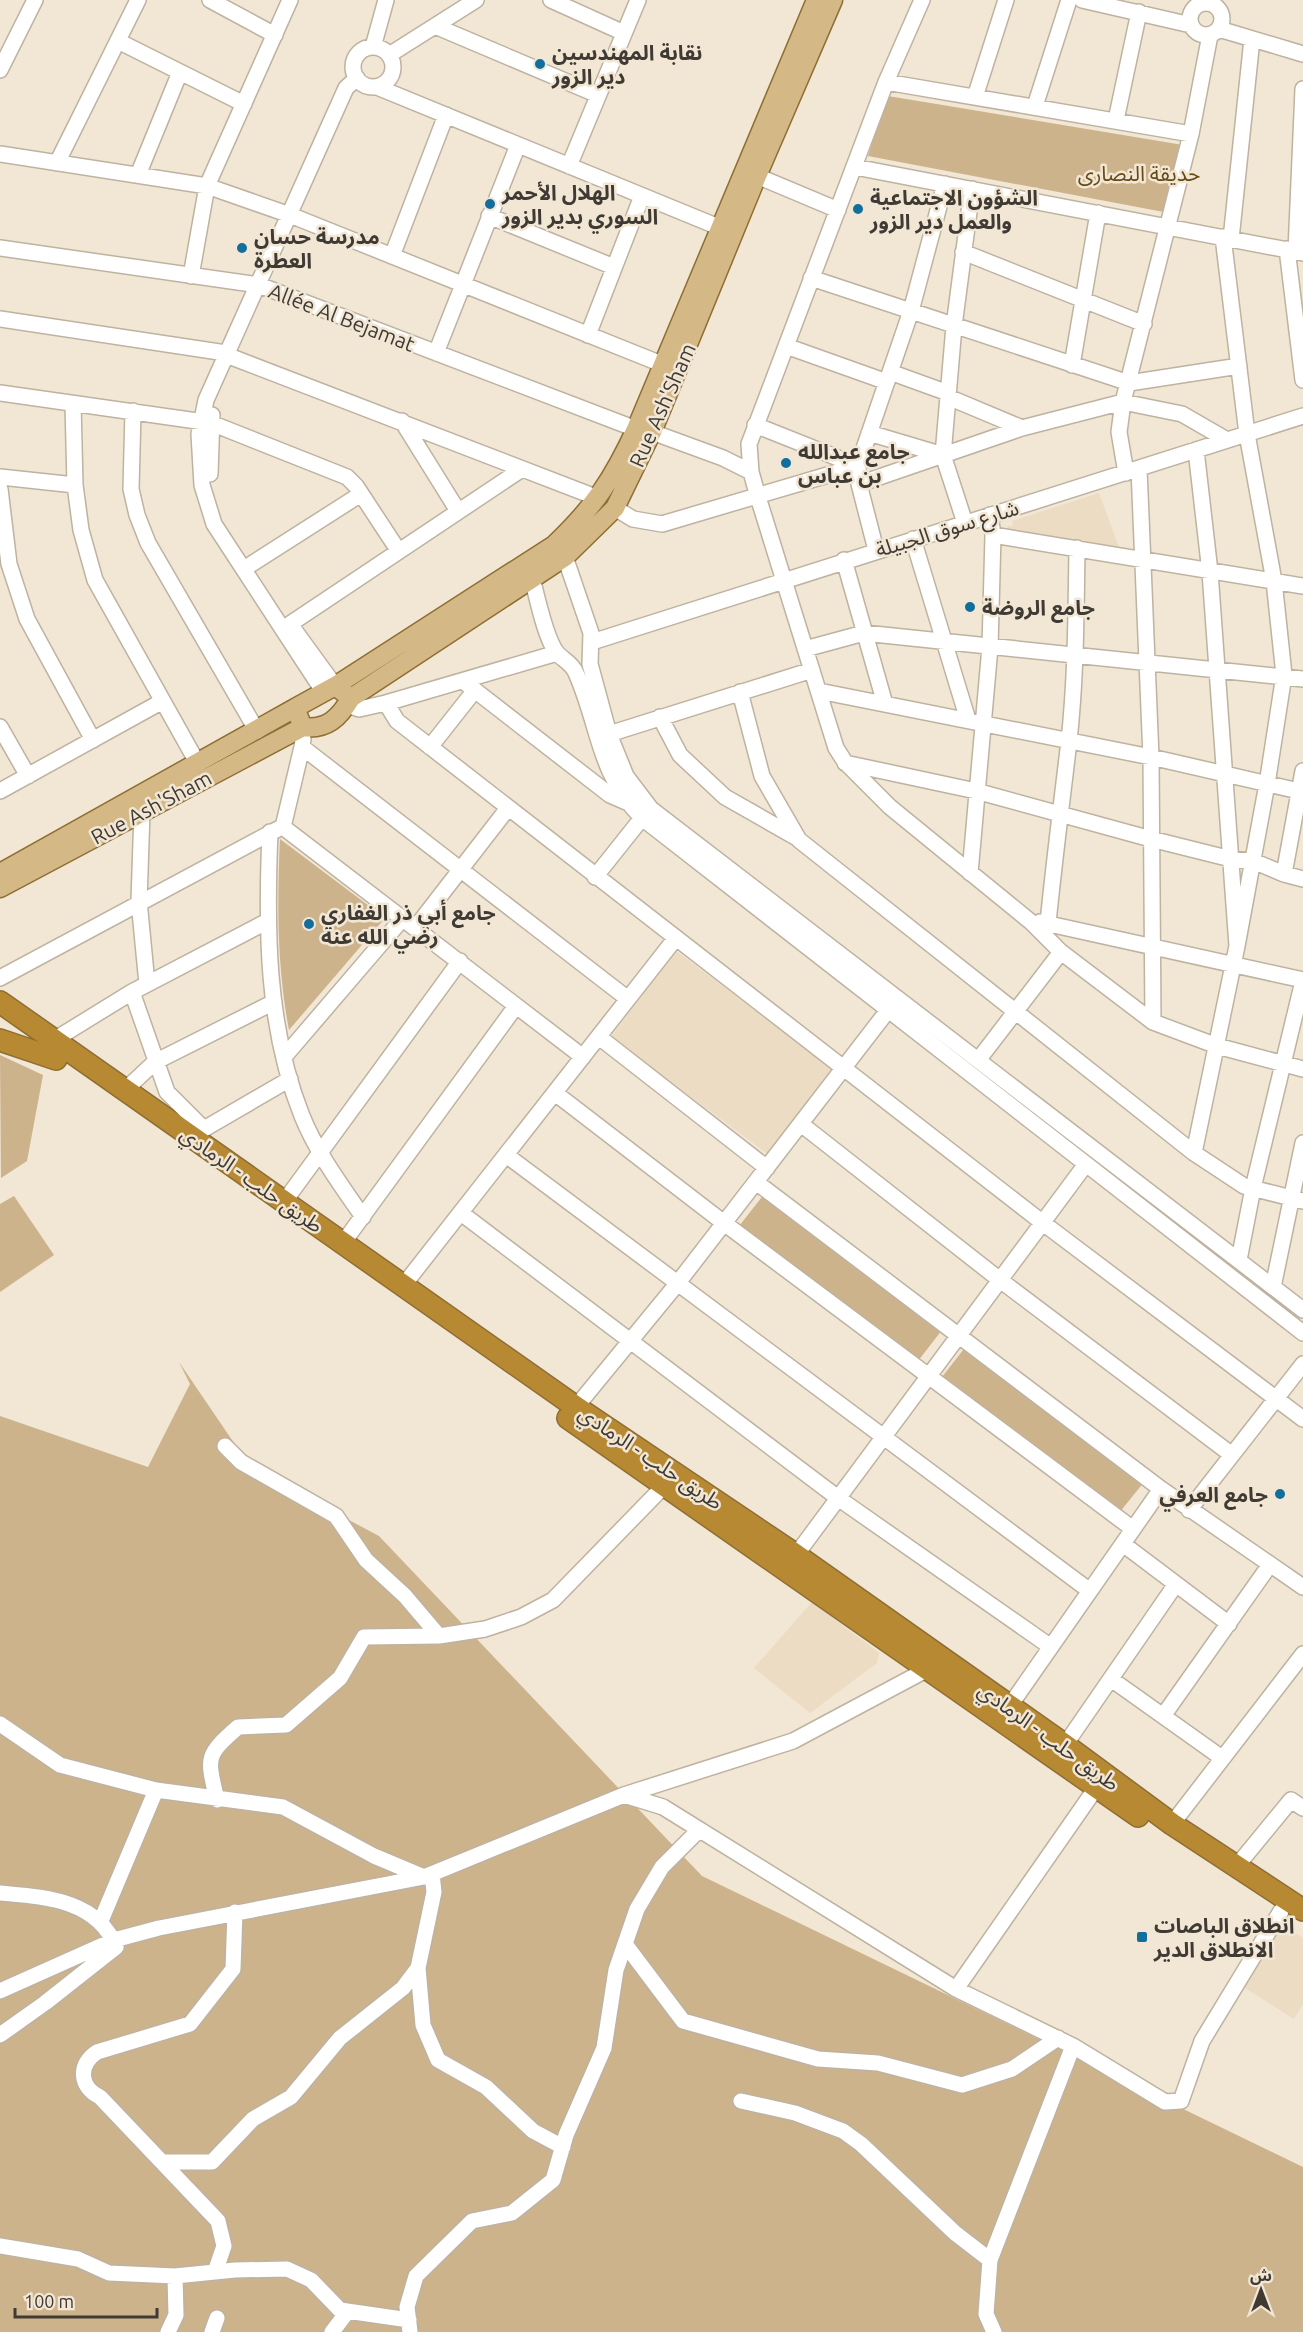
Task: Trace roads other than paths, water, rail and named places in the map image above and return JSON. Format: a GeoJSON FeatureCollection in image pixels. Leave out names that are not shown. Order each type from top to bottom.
{"type":"FeatureCollection","features":[{"type":"Feature","properties":{"kind":"highway","name":"طريق حلب - الرمادي"},"geometry":{"type":"LineString","coordinates":[[0,1002],[55,1050],[664,1486],[1096,1788],[1303,1925]]}},
{"type":"Feature","properties":{"kind":"highway","name":"طريق حلب - الرمادي"},"geometry":{"type":"LineString","coordinates":[[0,1020],[199,1134],[284,1202],[576,1407],[796,1555],[1065,1745],[1172,1824],[1303,1911]]}},
{"type":"Feature","properties":{"kind":"highway"},"geometry":{"type":"LineString","coordinates":[[0,1040],[55,1050]]}},
{"type":"Feature","properties":{"kind":"main road","name":"Rue Ash'Sham"},"geometry":{"type":"LineString","coordinates":[[559,551],[644,431],[663,364],[816,0]]}},
{"type":"Feature","properties":{"kind":"main road","name":"Rue Ash'Sham"},"geometry":{"type":"LineString","coordinates":[[0,873],[256,731],[530,569],[559,551],[615,508],[644,431],[833,0]]}},
{"type":"Feature","properties":{"kind":"main road","name":"Rue Ash'Sham"},"geometry":{"type":"LineString","coordinates":[[0,888],[303,727],[320,727],[335,720],[349,701],[530,569]]}},
{"type":"Feature","properties":{"kind":"main road"},"geometry":{"type":"LineString","coordinates":[[329,688],[349,701]]}},
{"type":"Feature","properties":{"kind":"main road"},"geometry":{"type":"LineString","coordinates":[[295,708],[303,727]]}},
{"type":"Feature","properties":{"kind":"street"},"geometry":{"type":"LineString","coordinates":[[0,70],[35,0]]}},
{"type":"Feature","properties":{"kind":"street"},"geometry":{"type":"LineString","coordinates":[[57,163],[138,0]]}},
{"type":"Feature","properties":{"kind":"street"},"geometry":{"type":"LineString","coordinates":[[210,0],[275,35]]}},
{"type":"Feature","properties":{"kind":"street"},"geometry":{"type":"LineString","coordinates":[[191,276],[207,186],[290,0]]}},
{"type":"Feature","properties":{"kind":"street"},"geometry":{"type":"LineString","coordinates":[[386,0],[373,47],[357,55],[353,67],[357,78],[366,86],[377,87],[721,228]]}},
{"type":"Feature","properties":{"kind":"street"},"geometry":{"type":"LineString","coordinates":[[389,55],[476,0]]}},
{"type":"Feature","properties":{"kind":"street"},"geometry":{"type":"LineString","coordinates":[[551,0],[624,33]]}},
{"type":"Feature","properties":{"kind":"street"},"geometry":{"type":"LineString","coordinates":[[569,166],[638,0]]}},
{"type":"Feature","properties":{"kind":"street"},"geometry":{"type":"LineString","coordinates":[[922,0],[886,82],[749,444],[751,472],[758,498],[836,748],[845,762],[890,807],[1031,922],[1061,952],[1152,1022],[1217,1046],[1303,1068]]}},
{"type":"Feature","properties":{"kind":"street"},"geometry":{"type":"LineString","coordinates":[[975,96],[1006,0]]}},
{"type":"Feature","properties":{"kind":"street"},"geometry":{"type":"LineString","coordinates":[[1035,106],[1069,0]]}},
{"type":"Feature","properties":{"kind":"street"},"geometry":{"type":"LineString","coordinates":[[1082,0],[1191,26],[1199,33],[1215,32],[1252,39],[1303,54]]}},
{"type":"Feature","properties":{"kind":"street"},"geometry":{"type":"LineString","coordinates":[[1152,1022],[1150,945],[1152,757],[1144,559],[1132,471],[1119,432],[1123,402],[1169,225],[1215,32],[1223,19],[1221,5],[1196,2],[1191,12],[1191,26]]}},
{"type":"Feature","properties":{"kind":"street"},"geometry":{"type":"LineString","coordinates":[[1116,120],[1139,12]]}},
{"type":"Feature","properties":{"kind":"street"},"geometry":{"type":"LineString","coordinates":[[435,26],[598,95]]}},
{"type":"Feature","properties":{"kind":"street"},"geometry":{"type":"LineString","coordinates":[[1194,1153],[1234,963],[1267,784],[1284,675],[1274,581],[1246,434],[1227,238],[1252,39]]}},
{"type":"Feature","properties":{"kind":"street"},"geometry":{"type":"LineString","coordinates":[[118,41],[244,104]]}},
{"type":"Feature","properties":{"kind":"street"},"geometry":{"type":"LineString","coordinates":[[373,47],[389,55],[393,67],[389,80],[377,87]]}},
{"type":"Feature","properties":{"kind":"street"},"geometry":{"type":"LineString","coordinates":[[138,175],[180,72]]}},
{"type":"Feature","properties":{"kind":"street"},"geometry":{"type":"LineString","coordinates":[[329,688],[290,624],[228,532],[215,500],[209,466],[206,400],[252,315],[259,285],[346,88],[357,78]]}},
{"type":"Feature","properties":{"kind":"street"},"geometry":{"type":"LineString","coordinates":[[886,82],[1191,134]]}},
{"type":"Feature","properties":{"kind":"street"},"geometry":{"type":"LineString","coordinates":[[1303,89],[1295,251],[1303,380]]}},
{"type":"Feature","properties":{"kind":"street"},"geometry":{"type":"LineString","coordinates":[[392,256],[446,115]]}},
{"type":"Feature","properties":{"kind":"street"},"geometry":{"type":"LineString","coordinates":[[436,353],[518,144]]}},
{"type":"Feature","properties":{"kind":"street"},"geometry":{"type":"LineString","coordinates":[[0,154],[207,186],[290,215],[663,364]]}},
{"type":"Feature","properties":{"kind":"street"},"geometry":{"type":"LineString","coordinates":[[855,167],[1169,225],[1295,251]]}},
{"type":"Feature","properties":{"kind":"street"},"geometry":{"type":"LineString","coordinates":[[757,176],[838,210]]}},
{"type":"Feature","properties":{"kind":"street"},"geometry":{"type":"LineString","coordinates":[[876,550],[859,484],[858,466],[911,311],[945,184]]}},
{"type":"Feature","properties":{"kind":"street"},"geometry":{"type":"LineString","coordinates":[[965,523],[943,455],[954,326],[972,189]]}},
{"type":"Feature","properties":{"kind":"street"},"geometry":{"type":"LineString","coordinates":[[588,335],[642,196]]}},
{"type":"Feature","properties":{"kind":"street"},"geometry":{"type":"LineString","coordinates":[[1072,364],[1098,213]]}},
{"type":"Feature","properties":{"kind":"street"},"geometry":{"type":"LineString","coordinates":[[489,216],[615,267]]}},
{"type":"Feature","properties":{"kind":"street","name":"Allée Al Bejamat"},"geometry":{"type":"LineString","coordinates":[[0,248],[259,285],[644,431],[723,458],[751,472]]}},
{"type":"Feature","properties":{"kind":"street"},"geometry":{"type":"LineString","coordinates":[[963,252],[1144,324]]}},
{"type":"Feature","properties":{"kind":"street"},"geometry":{"type":"LineString","coordinates":[[811,278],[1129,383],[1239,366]]}},
{"type":"Feature","properties":{"kind":"street"},"geometry":{"type":"LineString","coordinates":[[0,319],[230,356],[598,498]]}},
{"type":"Feature","properties":{"kind":"street"},"geometry":{"type":"LineString","coordinates":[[786,346],[948,395],[1022,428]]}},
{"type":"Feature","properties":{"kind":"street"},"geometry":{"type":"LineString","coordinates":[[0,393],[206,422],[341,474],[352,481],[398,550]]}},
{"type":"Feature","properties":{"kind":"street"},"geometry":{"type":"LineString","coordinates":[[859,484],[1022,428],[1123,402],[1182,414],[1227,441]]}},
{"type":"Feature","properties":{"kind":"street"},"geometry":{"type":"LineString","coordinates":[[73,404],[75,485],[81,530],[95,580],[161,702],[198,764]]}},
{"type":"Feature","properties":{"kind":"street"},"geometry":{"type":"LineString","coordinates":[[133,411],[131,489],[137,516],[148,543],[256,731]]}},
{"type":"Feature","properties":{"kind":"street","name":"شارع سوق الجبيلة"},"geometry":{"type":"LineString","coordinates":[[349,701],[359,709],[469,685],[562,657],[784,579],[1303,416]]}},
{"type":"Feature","properties":{"kind":"street"},"geometry":{"type":"LineString","coordinates":[[402,421],[458,511]]}},
{"type":"Feature","properties":{"kind":"street"},"geometry":{"type":"LineString","coordinates":[[206,422],[201,479],[214,524],[329,688]]}},
{"type":"Feature","properties":{"kind":"street"},"geometry":{"type":"LineString","coordinates":[[755,424],[858,466]]}},
{"type":"Feature","properties":{"kind":"street"},"geometry":{"type":"LineString","coordinates":[[869,433],[943,455]]}},
{"type":"Feature","properties":{"kind":"street"},"geometry":{"type":"LineString","coordinates":[[1196,450],[1210,572],[1237,946]]}},
{"type":"Feature","properties":{"kind":"street"},"geometry":{"type":"LineString","coordinates":[[615,508],[633,519],[662,524],[758,498],[858,466]]}},
{"type":"Feature","properties":{"kind":"street"},"geometry":{"type":"LineString","coordinates":[[290,624],[522,469]]}},
{"type":"Feature","properties":{"kind":"street"},"geometry":{"type":"LineString","coordinates":[[0,477],[75,485]]}},
{"type":"Feature","properties":{"kind":"street"},"geometry":{"type":"LineString","coordinates":[[0,489],[9,564],[27,619],[93,740]]}},
{"type":"Feature","properties":{"kind":"street"},"geometry":{"type":"LineString","coordinates":[[250,565],[361,494]]}},
{"type":"Feature","properties":{"kind":"street"},"geometry":{"type":"LineString","coordinates":[[970,873],[976,791],[975,721],[990,647],[993,535],[990,515]]}},
{"type":"Feature","properties":{"kind":"street"},"geometry":{"type":"LineString","coordinates":[[993,535],[1303,586]]}},
{"type":"Feature","properties":{"kind":"street"},"geometry":{"type":"LineString","coordinates":[[913,539],[945,642],[975,721]]}},
{"type":"Feature","properties":{"kind":"street"},"geometry":{"type":"LineString","coordinates":[[1048,923],[1069,740],[1076,654],[1077,548]]}},
{"type":"Feature","properties":{"kind":"street"},"geometry":{"type":"LineString","coordinates":[[559,551],[591,647],[590,664],[609,734],[626,776],[651,809],[1303,1310]]}},
{"type":"Feature","properties":{"kind":"street"},"geometry":{"type":"LineString","coordinates":[[844,560],[885,704]]}},
{"type":"Feature","properties":{"kind":"street"},"geometry":{"type":"LineString","coordinates":[[530,569],[551,642],[575,671],[607,768],[626,802],[642,818],[1303,1333]]}},
{"type":"Feature","properties":{"kind":"street"},"geometry":{"type":"LineString","coordinates":[[805,649],[864,633],[1284,675],[1303,679]]}},
{"type":"Feature","properties":{"kind":"street"},"geometry":{"type":"LineString","coordinates":[[609,734],[812,670]]}},
{"type":"Feature","properties":{"kind":"street"},"geometry":{"type":"LineString","coordinates":[[430,747],[469,685],[610,795],[626,802]]}},
{"type":"Feature","properties":{"kind":"street"},"geometry":{"type":"LineString","coordinates":[[740,692],[762,776],[800,840]]}},
{"type":"Feature","properties":{"kind":"street"},"geometry":{"type":"LineString","coordinates":[[819,692],[1152,757],[1301,792]]}},
{"type":"Feature","properties":{"kind":"street"},"geometry":{"type":"LineString","coordinates":[[0,791],[161,702]]}},
{"type":"Feature","properties":{"kind":"street"},"geometry":{"type":"LineString","coordinates":[[386,703],[397,721],[675,939],[1303,1419]]}},
{"type":"Feature","properties":{"kind":"street"},"geometry":{"type":"LineString","coordinates":[[660,717],[680,755],[725,797],[800,840],[1194,1153],[1244,1186],[1297,1199]]}},
{"type":"Feature","properties":{"kind":"street"},"geometry":{"type":"LineString","coordinates":[[0,727],[28,776]]}},
{"type":"Feature","properties":{"kind":"street"},"geometry":{"type":"LineString","coordinates":[[303,727],[302,747],[276,830],[267,922],[274,1002],[284,1057],[302,1116],[319,1152],[363,1218]]}},
{"type":"Feature","properties":{"kind":"street"},"geometry":{"type":"LineString","coordinates":[[302,747],[628,999]]}},
{"type":"Feature","properties":{"kind":"street"},"geometry":{"type":"LineString","coordinates":[[845,762],[976,791],[1231,859],[1252,861],[1303,879]]}},
{"type":"Feature","properties":{"kind":"street"},"geometry":{"type":"LineString","coordinates":[[1284,874],[1301,792],[1303,771]]}},
{"type":"Feature","properties":{"kind":"street"},"geometry":{"type":"LineString","coordinates":[[416,927],[459,868],[508,808]]}},
{"type":"Feature","properties":{"kind":"street"},"geometry":{"type":"LineString","coordinates":[[142,812],[139,901],[147,984]]}},
{"type":"Feature","properties":{"kind":"street"},"geometry":{"type":"LineString","coordinates":[[596,877],[642,818]]}},
{"type":"Feature","properties":{"kind":"street"},"geometry":{"type":"LineString","coordinates":[[0,978],[139,901],[276,830]]}},
{"type":"Feature","properties":{"kind":"street"},"geometry":{"type":"LineString","coordinates":[[276,830],[416,927],[583,1057]]}},
{"type":"Feature","properties":{"kind":"street"},"geometry":{"type":"LineString","coordinates":[[284,1057],[403,918]]}},
{"type":"Feature","properties":{"kind":"street"},"geometry":{"type":"LineString","coordinates":[[55,1050],[132,992],[267,922]]}},
{"type":"Feature","properties":{"kind":"street"},"geometry":{"type":"LineString","coordinates":[[1031,922],[1048,923],[1303,980],[1253,1188],[1239,1260]]}},
{"type":"Feature","properties":{"kind":"street"},"geometry":{"type":"LineString","coordinates":[[404,1286],[675,939]]}},
{"type":"Feature","properties":{"kind":"street"},"geometry":{"type":"LineString","coordinates":[[979,1059],[1061,952]]}},
{"type":"Feature","properties":{"kind":"street"},"geometry":{"type":"LineString","coordinates":[[284,1202],[459,961]]}},
{"type":"Feature","properties":{"kind":"street"},"geometry":{"type":"LineString","coordinates":[[132,992],[167,1092],[199,1134],[290,1079]]}},
{"type":"Feature","properties":{"kind":"street"},"geometry":{"type":"LineString","coordinates":[[125,1090],[155,1062],[274,1002]]}},
{"type":"Feature","properties":{"kind":"street"},"geometry":{"type":"LineString","coordinates":[[343,1243],[516,1006]]}},
{"type":"Feature","properties":{"kind":"street"},"geometry":{"type":"LineString","coordinates":[[576,1407],[677,1284],[889,1009]]}},
{"type":"Feature","properties":{"kind":"street"},"geometry":{"type":"LineString","coordinates":[[599,1037],[767,1168]]}},
{"type":"Feature","properties":{"kind":"street"},"geometry":{"type":"LineString","coordinates":[[555,1093],[928,1377],[1133,1529]]}},
{"type":"Feature","properties":{"kind":"street"},"geometry":{"type":"LineString","coordinates":[[801,1124],[1000,1280],[1232,1455]]}},
{"type":"Feature","properties":{"kind":"street"},"geometry":{"type":"LineString","coordinates":[[1273,1287],[1297,1199],[1303,1143]]}},
{"type":"Feature","properties":{"kind":"street"},"geometry":{"type":"LineString","coordinates":[[506,1155],[1090,1591]]}},
{"type":"Feature","properties":{"kind":"street"},"geometry":{"type":"LineString","coordinates":[[796,1555],[1086,1164]]}},
{"type":"Feature","properties":{"kind":"street"},"geometry":{"type":"LineString","coordinates":[[756,1182],[1161,1490],[1269,1566],[1303,1587]]}},
{"type":"Feature","properties":{"kind":"street"},"geometry":{"type":"LineString","coordinates":[[461,1213],[838,1498],[1052,1647]]}},
{"type":"Feature","properties":{"kind":"street"},"geometry":{"type":"LineString","coordinates":[[1189,1509],[1303,1364]]}},
{"type":"Feature","properties":{"kind":"street"},"geometry":{"type":"LineString","coordinates":[[225,1446],[241,1462],[336,1516],[366,1560],[405,1596],[439,1636]]}},
{"type":"Feature","properties":{"kind":"street"},"geometry":{"type":"LineString","coordinates":[[217,1800],[209,1767],[213,1749],[238,1727],[286,1725],[340,1678],[364,1637],[439,1636],[485,1629],[520,1617],[553,1600],[664,1486]]}},
{"type":"Feature","properties":{"kind":"street"},"geometry":{"type":"LineString","coordinates":[[1009,1707],[1161,1490]]}},
{"type":"Feature","properties":{"kind":"street"},"geometry":{"type":"LineString","coordinates":[[1123,1544],[1229,1624]]}},
{"type":"Feature","properties":{"kind":"street"},"geometry":{"type":"LineString","coordinates":[[1163,1716],[1269,1566]]}},
{"type":"Feature","properties":{"kind":"street"},"geometry":{"type":"LineString","coordinates":[[1065,1745],[1176,1584]]}},
{"type":"Feature","properties":{"kind":"street"},"geometry":{"type":"LineString","coordinates":[[1172,1824],[1303,1654]]}},
{"type":"Feature","properties":{"kind":"street"},"geometry":{"type":"LineString","coordinates":[[0,1991],[114,1940],[235,1912],[428,1875],[624,1795],[793,1741],[926,1670]]}},
{"type":"Feature","properties":{"kind":"street"},"geometry":{"type":"LineString","coordinates":[[1111,1679],[1222,1758]]}},
{"type":"Feature","properties":{"kind":"street"},"geometry":{"type":"LineString","coordinates":[[0,1724],[60,1765],[156,1790],[217,1800],[283,1807],[374,1856],[428,1875]]}},
{"type":"Feature","properties":{"kind":"street"},"geometry":{"type":"LineString","coordinates":[[956,1989],[1096,1788]]}},
{"type":"Feature","properties":{"kind":"street"},"geometry":{"type":"LineString","coordinates":[[100,1923],[156,1790]]}},
{"type":"Feature","properties":{"kind":"street"},"geometry":{"type":"LineString","coordinates":[[624,1795],[663,1807],[956,1989],[1073,2046],[1165,2102],[1181,2101],[1202,2041],[1281,1911]]}},
{"type":"Feature","properties":{"kind":"street"},"geometry":{"type":"LineString","coordinates":[[1236,1867],[1291,1800],[1303,1808]]}},
{"type":"Feature","properties":{"kind":"street"},"geometry":{"type":"LineString","coordinates":[[0,2246],[78,2259],[109,2273],[176,2276],[287,2269],[311,2280],[340,2310],[409,2326],[407,2307],[416,2276],[472,2221],[512,2213],[553,2180],[563,2147],[604,2048],[615,1970],[637,1909],[662,1867],[699,1830]]}},
{"type":"Feature","properties":{"kind":"street"},"geometry":{"type":"LineString","coordinates":[[428,1875],[434,1892],[418,1968],[423,2025],[438,2060],[486,2087],[533,2131],[563,2147]]}},
{"type":"Feature","properties":{"kind":"street"},"geometry":{"type":"LineString","coordinates":[[0,1893],[59,1900],[76,1905],[100,1923],[114,1940],[116,1947],[0,2035]]}},
{"type":"Feature","properties":{"kind":"street"},"geometry":{"type":"LineString","coordinates":[[215,2272],[224,2246],[218,2222],[87,2087],[83,2072],[90,2057],[97,2052],[190,2024],[233,1969],[235,1912]]}},
{"type":"Feature","properties":{"kind":"street"},"geometry":{"type":"LineString","coordinates":[[625,1944],[683,2021],[818,2059],[878,2063],[962,2085],[1012,2069],[1058,2038]]}},
{"type":"Feature","properties":{"kind":"street"},"geometry":{"type":"LineString","coordinates":[[162,2162],[212,2162],[253,2119],[291,2097],[340,2038],[403,1988],[418,1968]]}},
{"type":"Feature","properties":{"kind":"street"},"geometry":{"type":"LineString","coordinates":[[994,2331],[986,2314],[990,2259],[1073,2046]]}},
{"type":"Feature","properties":{"kind":"street"},"geometry":{"type":"LineString","coordinates":[[741,2102],[795,2113],[843,2132],[861,2144],[955,2233],[990,2259]]}},
{"type":"Feature","properties":{"kind":"street"},"geometry":{"type":"LineString","coordinates":[[168,2332],[176,2315],[176,2276]]}},
{"type":"Feature","properties":{"kind":"street"},"geometry":{"type":"LineString","coordinates":[[332,2332],[348,2311]]}},
{"type":"Feature","properties":{"kind":"place","name":"نقابة المهندسين دير الزور"},"geometry":{"type":"Point","coordinates":[540,64]}},
{"type":"Feature","properties":{"kind":"place","name":"الهلال الأحمر السوري بدير الزور"},"geometry":{"type":"Point","coordinates":[490,204]}},
{"type":"Feature","properties":{"kind":"place","name":"الشؤون الاجتماعية والعمل دير الزور"},"geometry":{"type":"Point","coordinates":[858,209]}},
{"type":"Feature","properties":{"kind":"place","name":"مدرسة حسان العطرة"},"geometry":{"type":"Point","coordinates":[242,248]}},
{"type":"Feature","properties":{"kind":"place","name":"جامع عبدالله بن عباس"},"geometry":{"type":"Point","coordinates":[786,463]}},
{"type":"Feature","properties":{"kind":"place","name":"جامع الروضة"},"geometry":{"type":"Point","coordinates":[970,607]}},
{"type":"Feature","properties":{"kind":"place","name":"جامع أبي ذر الغفاري رضي الله عنه"},"geometry":{"type":"Point","coordinates":[309,924]}},
{"type":"Feature","properties":{"kind":"place","name":"جامع العرفي"},"geometry":{"type":"Point","coordinates":[1280,1494]}},
{"type":"Feature","properties":{"kind":"place","name":"انطلاق الباصات الانطلاق الدير"},"geometry":{"type":"Point","coordinates":[1142,1937]}},
{"type":"Feature","properties":{"kind":"park label","name":"حديقة النصارى"},"geometry":{"type":"Point","coordinates":[1139,173]}}]}
